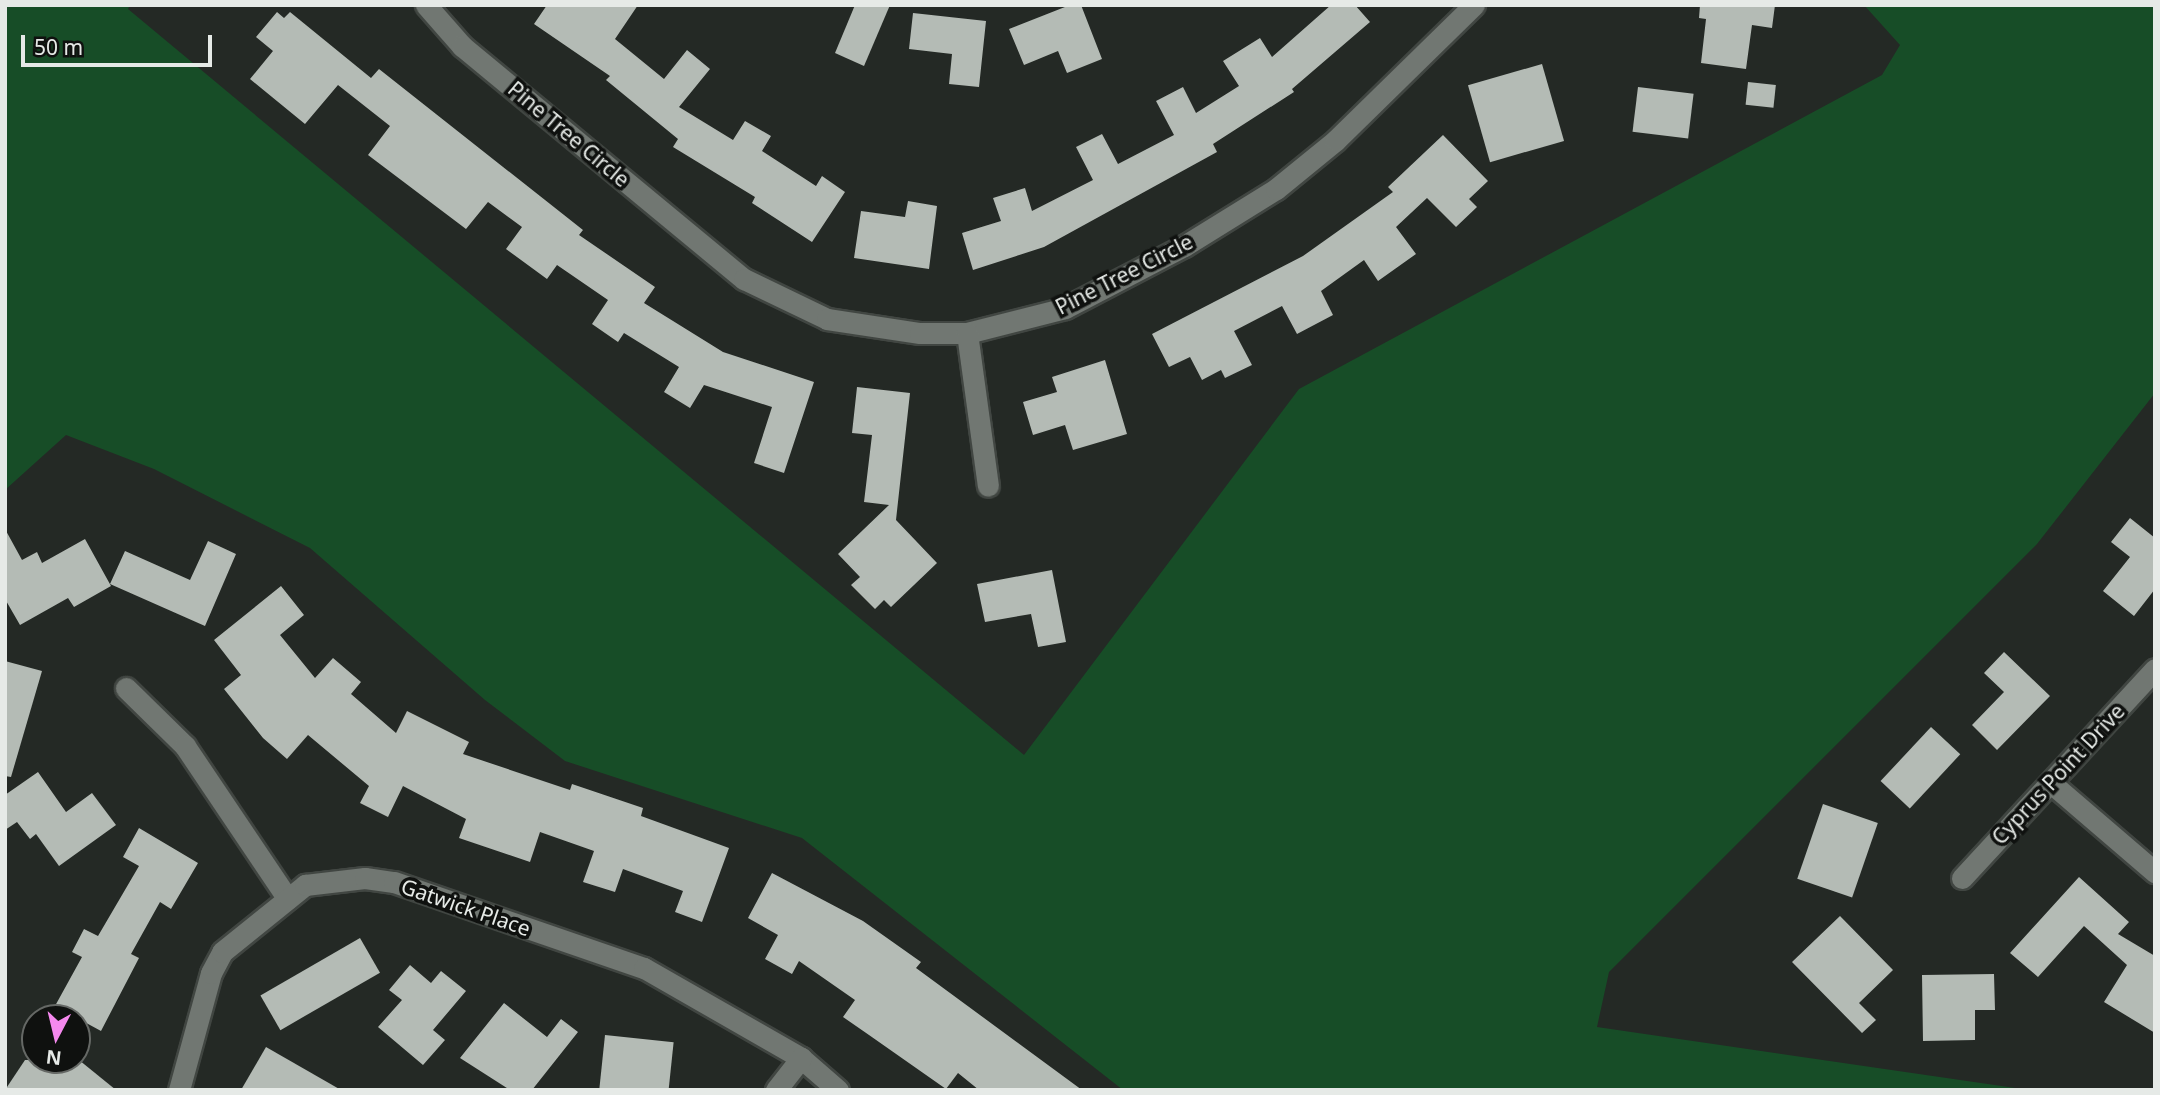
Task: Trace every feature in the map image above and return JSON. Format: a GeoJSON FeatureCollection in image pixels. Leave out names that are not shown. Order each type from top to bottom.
{"type":"FeatureCollection","features":[{"type":"Feature","properties":{"kind":"street","name":"Pine Tree Circle"},"geometry":{"type":"LineString","coordinates":[[426,5],[462,46],[744,279],[827,319],[920,333],[967,333],[1065,308],[1184,246],[1276,190],[1336,140],[1474,5]]}},
{"type":"Feature","properties":{"kind":"street"},"geometry":{"type":"LineString","coordinates":[[967,333],[988,486]]}},
{"type":"Feature","properties":{"kind":"street","name":"Cyprus Point Drive"},"geometry":{"type":"LineString","coordinates":[[1962,878],[2155,669]]}},
{"type":"Feature","properties":{"kind":"street"},"geometry":{"type":"LineString","coordinates":[[126,688],[186,746],[288,899]]}},
{"type":"Feature","properties":{"kind":"street"},"geometry":{"type":"LineString","coordinates":[[2051,783],[2155,872]]}},
{"type":"Feature","properties":{"kind":"street","name":"Gatwick Place"},"geometry":{"type":"LineString","coordinates":[[179,1090],[211,973],[222,952],[305,885],[333,878],[394,882],[643,968],[802,1058],[838,1090]]}},
{"type":"Feature","properties":{"kind":"street"},"geometry":{"type":"LineString","coordinates":[[776,1090],[802,1058]]}},
{"type":"Feature","properties":{"kind":"green space"},"geometry":{"type":"Polygon","coordinates":[[[5,5],[130,5],[128,9],[1024,755],[1299,389],[1882,75],[1900,45],[1864,5],[2155,5],[2155,393],[2037,544],[1609,972],[1597,1027],[2029,1090],[1123,1090],[802,838],[565,761],[485,700],[310,548],[154,469],[66,435],[5,490],[5,5]]]}},
{"type":"Feature","properties":{"kind":"building"},"geometry":{"type":"Polygon","coordinates":[[[547,5],[638,5],[615,39],[664,79],[687,50],[710,69],[679,107],[733,140],[745,121],[771,136],[762,151],[816,186],[822,176],[845,192],[812,242],[752,203],[755,197],[673,147],[678,139],[606,80],[610,76],[534,24],[547,5]]]}},
{"type":"Feature","properties":{"kind":"building"},"geometry":{"type":"Polygon","coordinates":[[[855,5],[890,5],[864,66],[835,53],[855,5]]]}},
{"type":"Feature","properties":{"kind":"building"},"geometry":{"type":"Polygon","coordinates":[[[1070,5],[1081,5],[1102,59],[1067,73],[1058,51],[1024,65],[1009,29],[1070,5]]]}},
{"type":"Feature","properties":{"kind":"building"},"geometry":{"type":"Polygon","coordinates":[[[1331,5],[1355,5],[1370,22],[1292,89],[1294,92],[1213,144],[1217,152],[1044,247],[973,270],[962,233],[1001,221],[993,198],[1025,188],[1032,211],[1093,180],[1076,147],[1102,134],[1118,164],[1174,135],[1156,101],[1183,87],[1196,113],[1239,86],[1223,61],[1260,38],[1272,57],[1331,5]]]}},
{"type":"Feature","properties":{"kind":"building"},"geometry":{"type":"Polygon","coordinates":[[[1700,5],[1775,5],[1772,28],[1752,25],[1746,69],[1701,63],[1706,19],[1699,18],[1700,5]]]}},
{"type":"Feature","properties":{"kind":"building"},"geometry":{"type":"Polygon","coordinates":[[[277,12],[284,18],[290,12],[371,78],[379,69],[583,230],[579,235],[655,287],[644,303],[723,352],[814,382],[784,473],[754,463],[772,407],[704,385],[690,408],[664,392],[679,367],[624,333],[618,342],[592,324],[608,300],[557,265],[547,279],[506,249],[522,227],[488,202],[466,229],[368,155],[390,126],[338,85],[305,124],[250,79],[273,51],[256,37],[277,12]]]}},
{"type":"Feature","properties":{"kind":"building"},"geometry":{"type":"Polygon","coordinates":[[[913,13],[986,21],[979,87],[949,84],[952,54],[909,49],[913,13]]]}},
{"type":"Feature","properties":{"kind":"building"},"geometry":{"type":"Polygon","coordinates":[[[1542,64],[1564,141],[1490,162],[1468,85],[1542,64]]]}},
{"type":"Feature","properties":{"kind":"building"},"geometry":{"type":"Polygon","coordinates":[[[1748,82],[1776,85],[1773,108],[1746,105],[1748,82]]]}},
{"type":"Feature","properties":{"kind":"building"},"geometry":{"type":"Polygon","coordinates":[[[1638,87],[1694,94],[1688,138],[1633,132],[1638,87]]]}},
{"type":"Feature","properties":{"kind":"building"},"geometry":{"type":"Polygon","coordinates":[[[1443,135],[1488,181],[1469,199],[1477,207],[1456,227],[1427,198],[1396,227],[1416,254],[1378,281],[1364,260],[1321,291],[1333,315],[1297,334],[1282,306],[1234,331],[1252,365],[1225,378],[1221,370],[1202,380],[1190,357],[1169,367],[1152,334],[1303,256],[1393,192],[1388,187],[1443,135]]]}},
{"type":"Feature","properties":{"kind":"building"},"geometry":{"type":"Polygon","coordinates":[[[908,201],[937,206],[929,269],[854,258],[861,211],[905,217],[908,201]]]}},
{"type":"Feature","properties":{"kind":"building"},"geometry":{"type":"Polygon","coordinates":[[[1105,360],[1127,434],[1073,450],[1065,425],[1033,435],[1023,402],[1057,392],[1052,377],[1105,360]]]}},
{"type":"Feature","properties":{"kind":"building"},"geometry":{"type":"Polygon","coordinates":[[[857,387],[910,393],[896,520],[937,563],[891,607],[884,600],[875,609],[851,585],[860,577],[838,554],[889,505],[864,502],[872,435],[852,433],[857,387]]]}},
{"type":"Feature","properties":{"kind":"building"},"geometry":{"type":"Polygon","coordinates":[[[2130,518],[2155,538],[2155,589],[2134,616],[2103,591],[2130,557],[2111,542],[2130,518]]]}},
{"type":"Feature","properties":{"kind":"building"},"geometry":{"type":"Polygon","coordinates":[[[5,529],[22,560],[37,552],[42,563],[85,539],[111,586],[74,607],[68,598],[20,625],[5,599],[5,529]]]}},
{"type":"Feature","properties":{"kind":"building"},"geometry":{"type":"Polygon","coordinates":[[[208,541],[236,554],[205,626],[110,584],[125,551],[190,580],[208,541]]]}},
{"type":"Feature","properties":{"kind":"building"},"geometry":{"type":"Polygon","coordinates":[[[1052,570],[1066,642],[1038,647],[1031,614],[985,622],[977,584],[1052,570]]]}},
{"type":"Feature","properties":{"kind":"building"},"geometry":{"type":"Polygon","coordinates":[[[281,586],[304,615],[280,635],[315,678],[333,658],[361,682],[351,694],[396,733],[407,711],[469,742],[463,754],[570,790],[572,784],[643,808],[641,816],[729,848],[702,922],[675,912],[683,891],[623,869],[615,892],[583,882],[594,851],[540,832],[530,862],[459,838],[466,819],[403,786],[388,817],[360,803],[369,786],[308,735],[287,759],[263,738],[224,689],[241,675],[214,640],[281,586]]]}},
{"type":"Feature","properties":{"kind":"building"},"geometry":{"type":"Polygon","coordinates":[[[2004,652],[2050,696],[1997,750],[1972,725],[2004,692],[1984,673],[2004,652]]]}},
{"type":"Feature","properties":{"kind":"building"},"geometry":{"type":"Polygon","coordinates":[[[5,661],[42,671],[11,777],[5,776],[5,661]]]}},
{"type":"Feature","properties":{"kind":"building"},"geometry":{"type":"Polygon","coordinates":[[[1931,727],[1960,754],[1910,808],[1881,781],[1931,727]]]}},
{"type":"Feature","properties":{"kind":"building"},"geometry":{"type":"Polygon","coordinates":[[[38,772],[66,812],[92,793],[116,825],[59,866],[36,834],[30,839],[17,822],[5,830],[5,795],[38,772]]]}},
{"type":"Feature","properties":{"kind":"building"},"geometry":{"type":"Polygon","coordinates":[[[1823,804],[1878,823],[1852,898],[1797,879],[1823,804]]]}},
{"type":"Feature","properties":{"kind":"building"},"geometry":{"type":"Polygon","coordinates":[[[139,828],[198,863],[171,909],[160,902],[131,954],[139,958],[101,1031],[91,1026],[91,1004],[56,1004],[82,957],[72,952],[84,929],[98,936],[139,866],[123,857],[139,828]]]}},
{"type":"Feature","properties":{"kind":"building"},"geometry":{"type":"Polygon","coordinates":[[[772,873],[863,921],[921,962],[916,968],[1082,1090],[979,1090],[958,1073],[946,1089],[843,1017],[855,1000],[799,961],[792,974],[765,959],[778,935],[748,918],[772,873]]]}},
{"type":"Feature","properties":{"kind":"building"},"geometry":{"type":"Polygon","coordinates":[[[2079,877],[2129,922],[2118,934],[2155,956],[2155,1033],[2104,1002],[2127,965],[2084,926],[2038,977],[2010,953],[2079,877]]]}},
{"type":"Feature","properties":{"kind":"building"},"geometry":{"type":"Polygon","coordinates":[[[1840,916],[1893,970],[1859,1003],[1876,1020],[1862,1033],[1792,962],[1840,916]]]}},
{"type":"Feature","properties":{"kind":"building"},"geometry":{"type":"Polygon","coordinates":[[[360,938],[380,973],[280,1030],[260,996],[360,938]]]}},
{"type":"Feature","properties":{"kind":"building"},"geometry":{"type":"Polygon","coordinates":[[[410,965],[431,983],[441,971],[466,991],[433,1030],[445,1040],[423,1065],[378,1027],[402,1000],[389,990],[410,965]]]}},
{"type":"Feature","properties":{"kind":"building"},"geometry":{"type":"Polygon","coordinates":[[[1994,974],[1995,1010],[1975,1010],[1975,1040],[1923,1041],[1922,975],[1994,974]]]}},
{"type":"Feature","properties":{"kind":"building"},"geometry":{"type":"Polygon","coordinates":[[[504,1003],[547,1037],[561,1019],[578,1032],[532,1090],[510,1090],[460,1058],[504,1003]]]}},
{"type":"Feature","properties":{"kind":"building"},"geometry":{"type":"Polygon","coordinates":[[[605,1035],[674,1042],[669,1090],[599,1090],[605,1035]]]}},
{"type":"Feature","properties":{"kind":"building"},"geometry":{"type":"Polygon","coordinates":[[[266,1047],[341,1090],[241,1090],[266,1047]]]}},
{"type":"Feature","properties":{"kind":"building"},"geometry":{"type":"Polygon","coordinates":[[[21,1066],[21,1074],[91,1074],[91,1070],[116,1090],[5,1090],[21,1066]]]}}]}
